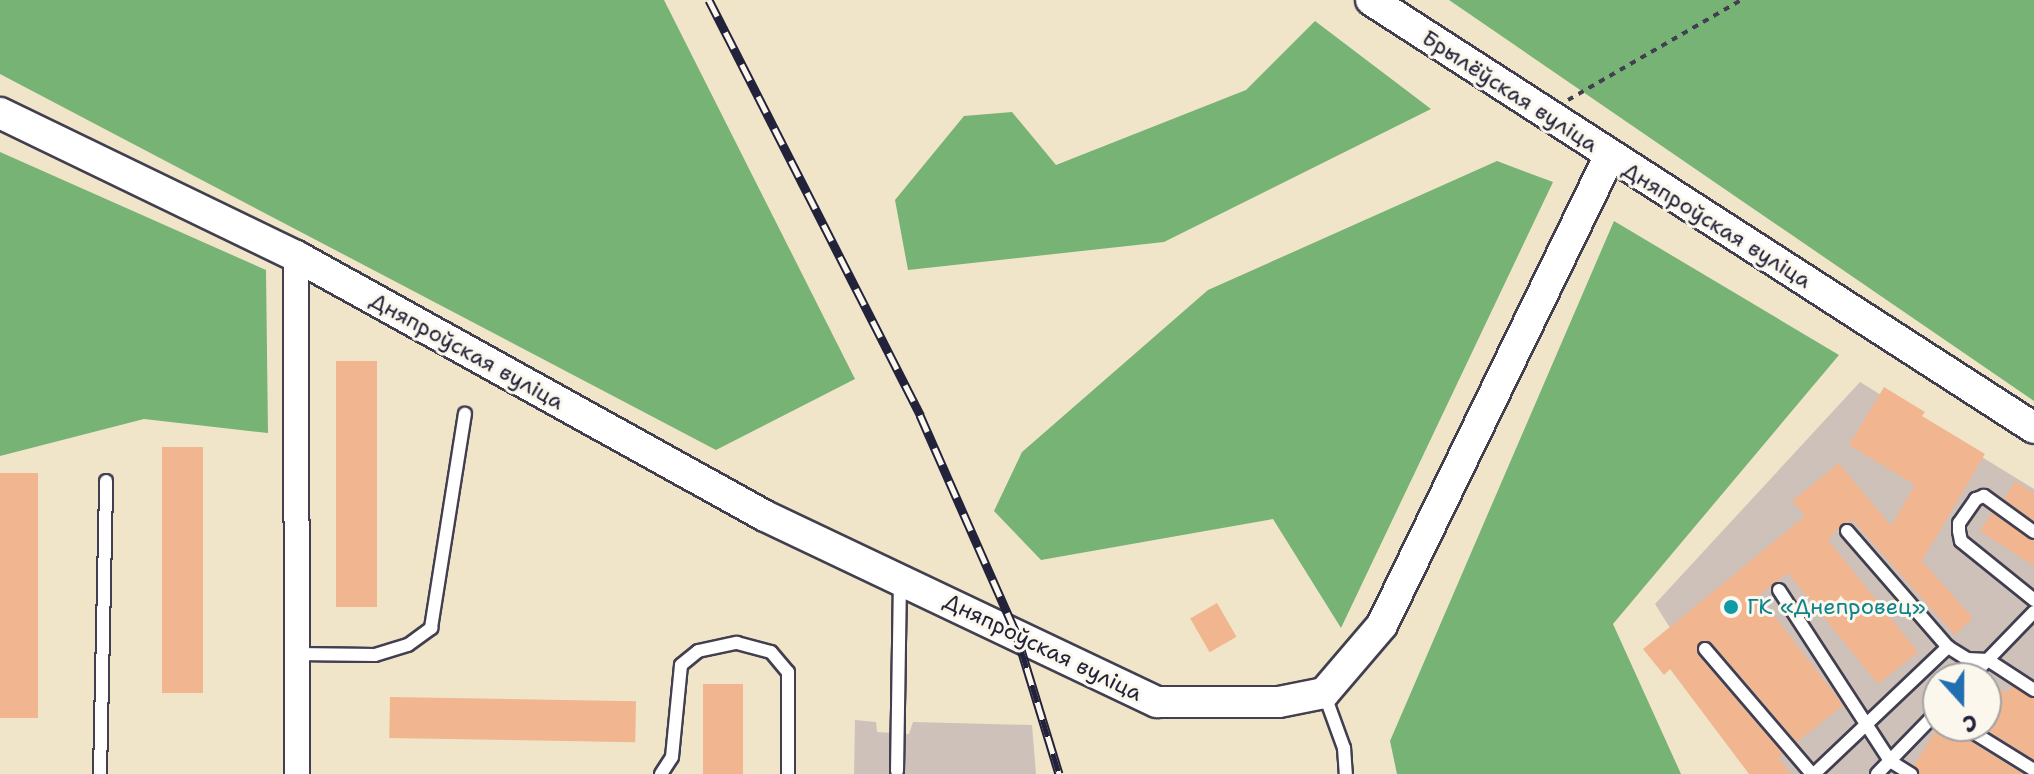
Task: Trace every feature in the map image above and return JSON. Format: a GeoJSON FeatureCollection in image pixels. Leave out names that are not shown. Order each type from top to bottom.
{"type":"FeatureCollection","features":[{"type":"Feature","properties":{"kind":"street","name":"Брылёўская вуліца"},"geometry":{"type":"LineString","coordinates":[[1371,0],[1609,157]]}},
{"type":"Feature","properties":{"kind":"street","name":"Дняпроўская вуліца"},"geometry":{"type":"LineString","coordinates":[[0,113],[296,256],[765,516],[1157,702],[1279,702],[1324,693],[1382,625],[1609,157],[2034,428]]}},
{"type":"Feature","properties":{"kind":"street"},"geometry":{"type":"LineString","coordinates":[[296,256],[297,774]]}},
{"type":"Feature","properties":{"kind":"lane"},"geometry":{"type":"LineString","coordinates":[[296,654],[375,655],[408,645],[431,628],[465,414]]}},
{"type":"Feature","properties":{"kind":"lane"},"geometry":{"type":"LineString","coordinates":[[100,774],[106,481]]}},
{"type":"Feature","properties":{"kind":"lane"},"geometry":{"type":"LineString","coordinates":[[2034,532],[1984,496],[1976,499],[1959,523],[1961,541],[2034,600]]}},
{"type":"Feature","properties":{"kind":"lane"},"geometry":{"type":"LineString","coordinates":[[1847,531],[1948,647],[1967,659],[1988,660],[2034,690]]}},
{"type":"Feature","properties":{"kind":"lane"},"geometry":{"type":"LineString","coordinates":[[897,771],[901,580]]}},
{"type":"Feature","properties":{"kind":"lane"},"geometry":{"type":"LineString","coordinates":[[1779,590],[1890,761],[1911,774]]}},
{"type":"Feature","properties":{"kind":"lane"},"geometry":{"type":"LineString","coordinates":[[1988,660],[2034,612]]}},
{"type":"Feature","properties":{"kind":"lane"},"geometry":{"type":"LineString","coordinates":[[661,774],[672,757],[681,665],[698,651],[737,643],[771,652],[788,672],[788,774]]}},
{"type":"Feature","properties":{"kind":"lane"},"geometry":{"type":"LineString","coordinates":[[1705,649],[1813,774],[1948,647]]}},
{"type":"Feature","properties":{"kind":"lane"},"geometry":{"type":"LineString","coordinates":[[1324,693],[1344,748],[1346,774]]}},
{"type":"Feature","properties":{"kind":"lane"},"geometry":{"type":"LineString","coordinates":[[1877,774],[1922,728]]}},
{"type":"Feature","properties":{"kind":"lane"},"geometry":{"type":"LineString","coordinates":[[1989,742],[2034,770]]}},
{"type":"Feature","properties":{"kind":"path"},"geometry":{"type":"LineString","coordinates":[[1545,114],[1741,0]]}},
{"type":"Feature","properties":{"kind":"shaded area"},"geometry":{"type":"Polygon","coordinates":[[[1860,382],[2034,489],[2034,774],[1762,774],[1655,604],[1860,382]]]}},
{"type":"Feature","properties":{"kind":"shaded area"},"geometry":{"type":"Polygon","coordinates":[[[855,720],[876,722],[877,732],[909,734],[913,722],[1032,725],[1036,774],[854,774],[855,720]]]}},
{"type":"Feature","properties":{"kind":"green space"},"geometry":{"type":"Polygon","coordinates":[[[0,0],[664,0],[855,379],[716,450],[0,74],[0,0]]]}},
{"type":"Feature","properties":{"kind":"green space"},"geometry":{"type":"Polygon","coordinates":[[[1449,0],[2034,0],[2034,401],[1449,0]]]}},
{"type":"Feature","properties":{"kind":"green space"},"geometry":{"type":"Polygon","coordinates":[[[1315,21],[1431,109],[1164,242],[908,270],[895,200],[964,116],[1012,112],[1056,165],[1246,90],[1315,21]]]}},
{"type":"Feature","properties":{"kind":"green space"},"geometry":{"type":"Polygon","coordinates":[[[0,152],[266,270],[268,433],[144,419],[0,456],[0,152]]]}},
{"type":"Feature","properties":{"kind":"green space"},"geometry":{"type":"Polygon","coordinates":[[[1497,161],[1553,182],[1341,628],[1273,519],[1041,560],[994,511],[1022,452],[1208,290],[1497,161]]]}},
{"type":"Feature","properties":{"kind":"green space"},"geometry":{"type":"Polygon","coordinates":[[[1614,221],[1839,355],[1613,624],[1681,774],[1397,774],[1390,741],[1614,221]]]}},
{"type":"Feature","properties":{"kind":"building"},"geometry":{"type":"Polygon","coordinates":[[[336,361],[377,361],[377,607],[336,607],[336,361]]]}},
{"type":"Feature","properties":{"kind":"building","name":"ГК «Днепровец»"},"geometry":{"type":"Polygon","coordinates":[[[1884,387],[1925,412],[1922,416],[1985,454],[1922,561],[1973,618],[1955,635],[1852,520],[1842,524],[1828,540],[1918,652],[1878,684],[1788,573],[1774,583],[1759,596],[1843,705],[1797,742],[1712,643],[1700,642],[1698,655],[1783,754],[1778,757],[1791,774],[1749,774],[1670,669],[1664,675],[1643,649],[1805,516],[1792,501],[1839,463],[1891,526],[1915,485],[1849,445],[1884,387]]]}},
{"type":"Feature","properties":{"kind":"building"},"geometry":{"type":"Polygon","coordinates":[[[162,447],[203,447],[203,693],[162,693],[162,447]]]}},
{"type":"Feature","properties":{"kind":"building"},"geometry":{"type":"Polygon","coordinates":[[[0,473],[38,473],[38,718],[0,718],[0,473]]]}},
{"type":"Feature","properties":{"kind":"building"},"geometry":{"type":"Polygon","coordinates":[[[2015,481],[2034,493],[2034,521],[2004,499],[2015,481]]]}},
{"type":"Feature","properties":{"kind":"building"},"geometry":{"type":"Polygon","coordinates":[[[1992,513],[2034,541],[2034,566],[1980,531],[1992,513]]]}},
{"type":"Feature","properties":{"kind":"building"},"geometry":{"type":"Polygon","coordinates":[[[1217,603],[1236,637],[1210,652],[1190,618],[1217,603]]]}},
{"type":"Feature","properties":{"kind":"building"},"geometry":{"type":"Polygon","coordinates":[[[703,684],[743,684],[743,774],[703,774],[703,684]]]}},
{"type":"Feature","properties":{"kind":"building"},"geometry":{"type":"Polygon","coordinates":[[[2012,686],[2034,699],[2034,759],[2002,739],[2002,690],[2007,693],[2012,686]]]}},
{"type":"Feature","properties":{"kind":"building"},"geometry":{"type":"Polygon","coordinates":[[[390,697],[636,701],[635,742],[389,738],[390,697]]]}},
{"type":"Feature","properties":{"kind":"building"},"geometry":{"type":"Polygon","coordinates":[[[1929,742],[1971,742],[2023,774],[1920,774],[1914,765],[1929,742]]]}},
{"type":"Feature","properties":{"kind":"railway"},"geometry":{"type":"LineString","coordinates":[[709,0],[920,415],[1016,633],[1059,774]]}},
{"type":"Feature","properties":{"kind":"place","name":"ГК «Днепровец»"},"geometry":{"type":"Point","coordinates":[1731,607]}}]}
